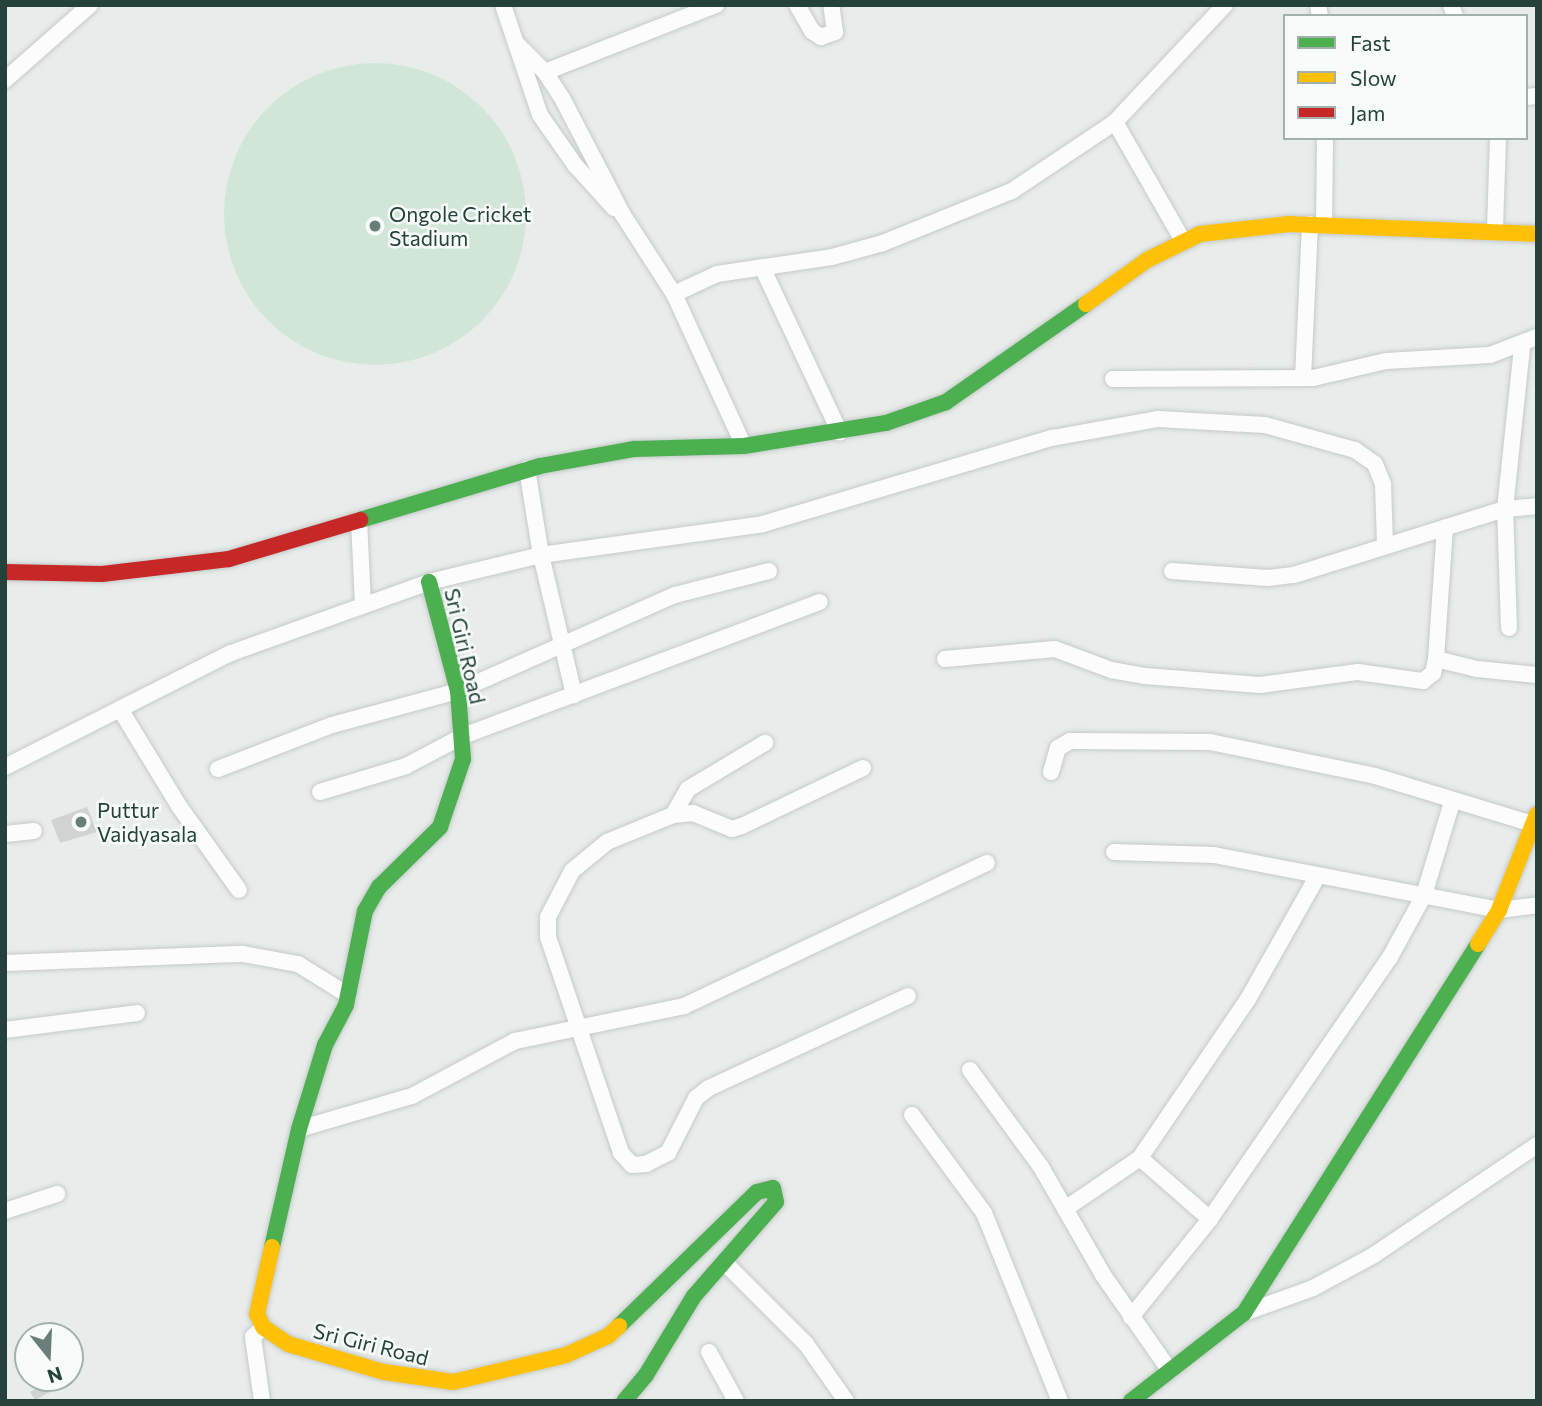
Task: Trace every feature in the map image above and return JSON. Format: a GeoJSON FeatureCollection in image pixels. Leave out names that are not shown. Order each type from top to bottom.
{"type":"FeatureCollection","features":[{"type":"Feature","properties":{"kind":"street"},"geometry":{"type":"LineString","coordinates":[[5,80],[90,5]]}},
{"type":"Feature","properties":{"kind":"street"},"geometry":{"type":"LineString","coordinates":[[545,72],[716,5]]}},
{"type":"Feature","properties":{"kind":"street"},"geometry":{"type":"LineString","coordinates":[[797,5],[812,31],[821,37],[835,32],[831,5]]}},
{"type":"Feature","properties":{"kind":"street"},"geometry":{"type":"LineString","coordinates":[[674,294],[717,274],[832,257],[950,218],[1040,176],[1115,122],[1225,5]]}},
{"type":"Feature","properties":{"kind":"street"},"geometry":{"type":"LineString","coordinates":[[508,7],[540,115],[591,186],[623,215]]}},
{"type":"Feature","properties":{"kind":"street"},"geometry":{"type":"LineString","coordinates":[[518,45],[545,72],[623,215],[674,294],[744,446]]}},
{"type":"Feature","properties":{"kind":"street"},"geometry":{"type":"LineString","coordinates":[[1115,122],[1182,239]]}},
{"type":"Feature","properties":{"kind":"street"},"geometry":{"type":"LineString","coordinates":[[1303,378],[1325,140]]}},
{"type":"Feature","properties":{"kind":"street"},"geometry":{"type":"LineString","coordinates":[[1495,229],[1498,140]]}},
{"type":"Feature","properties":{"kind":"street"},"geometry":{"type":"LineString","coordinates":[[5,572],[102,574],[229,559],[527,469],[634,449],[744,446],[839,433],[946,402],[1182,239],[1238,228],[1317,224],[1495,229],[1537,234]]}},
{"type":"Feature","properties":{"kind":"street"},"geometry":{"type":"LineString","coordinates":[[762,267],[839,433]]}},
{"type":"Feature","properties":{"kind":"street"},"geometry":{"type":"LineString","coordinates":[[1113,379],[1303,378],[1387,361],[1490,355],[1522,346],[1537,337]]}},
{"type":"Feature","properties":{"kind":"street"},"geometry":{"type":"LineString","coordinates":[[1510,628],[1505,509],[1522,346]]}},
{"type":"Feature","properties":{"kind":"street"},"geometry":{"type":"LineString","coordinates":[[5,767],[231,653],[429,582],[541,555],[762,524],[1052,438],[1158,419],[1265,425],[1355,450],[1375,464],[1383,484],[1385,545]]}},
{"type":"Feature","properties":{"kind":"street"},"geometry":{"type":"LineString","coordinates":[[527,469],[541,555],[574,695]]}},
{"type":"Feature","properties":{"kind":"street"},"geometry":{"type":"LineString","coordinates":[[1172,571],[1268,578],[1294,575],[1505,509],[1537,506]]}},
{"type":"Feature","properties":{"kind":"street"},"geometry":{"type":"LineString","coordinates":[[359,520],[362,604]]}},
{"type":"Feature","properties":{"kind":"street"},"geometry":{"type":"LineString","coordinates":[[945,659],[1055,649],[1123,672],[1260,685],[1358,672],[1423,681],[1433,673],[1436,659],[1446,527]]}},
{"type":"Feature","properties":{"kind":"street"},"geometry":{"type":"LineString","coordinates":[[218,769],[332,725],[458,691],[675,595],[769,572]]}},
{"type":"Feature","properties":{"kind":"street","name":"Sri Giri Road"},"geometry":{"type":"LineString","coordinates":[[429,582],[458,691],[463,736],[458,779],[440,827],[379,887],[365,911],[348,995],[325,1045],[299,1129],[257,1314],[262,1327],[288,1344],[349,1364],[429,1381],[453,1382],[566,1356],[608,1336],[757,1192],[773,1188],[776,1202],[694,1296],[646,1375],[624,1401]]}},
{"type":"Feature","properties":{"kind":"street"},"geometry":{"type":"LineString","coordinates":[[320,792],[406,766],[463,736],[820,602]]}},
{"type":"Feature","properties":{"kind":"street"},"geometry":{"type":"LineString","coordinates":[[1436,659],[1477,669],[1537,675]]}},
{"type":"Feature","properties":{"kind":"street"},"geometry":{"type":"LineString","coordinates":[[120,709],[180,806],[239,890]]}},
{"type":"Feature","properties":{"kind":"street"},"geometry":{"type":"LineString","coordinates":[[1051,772],[1058,748],[1070,741],[1210,742],[1375,776],[1452,802],[1535,819],[1499,910],[1244,1313]]}},
{"type":"Feature","properties":{"kind":"street"},"geometry":{"type":"LineString","coordinates":[[673,815],[688,789],[765,743]]}},
{"type":"Feature","properties":{"kind":"street"},"geometry":{"type":"LineString","coordinates":[[863,768],[742,827],[732,829],[693,813],[673,815],[607,842],[584,857],[548,917],[554,963],[580,1027],[621,1153],[632,1165],[646,1164],[668,1153],[696,1098],[709,1088],[908,996]]}},
{"type":"Feature","properties":{"kind":"street"},"geometry":{"type":"LineString","coordinates":[[1131,1317],[1210,1219],[1382,969],[1424,895],[1452,802]]}},
{"type":"Feature","properties":{"kind":"street"},"geometry":{"type":"LineString","coordinates":[[5,834],[34,831]]}},
{"type":"Feature","properties":{"kind":"street"},"geometry":{"type":"LineString","coordinates":[[1114,852],[1214,855],[1499,910],[1537,905]]}},
{"type":"Feature","properties":{"kind":"street"},"geometry":{"type":"LineString","coordinates":[[299,1129],[412,1096],[515,1041],[684,1006],[988,863]]}},
{"type":"Feature","properties":{"kind":"street"},"geometry":{"type":"LineString","coordinates":[[1065,1209],[1140,1158],[1248,999],[1317,877]]}},
{"type":"Feature","properties":{"kind":"street"},"geometry":{"type":"LineString","coordinates":[[5,963],[57,965],[159,955],[243,954],[298,964],[348,995]]}},
{"type":"Feature","properties":{"kind":"street"},"geometry":{"type":"LineString","coordinates":[[5,1030],[137,1013]]}},
{"type":"Feature","properties":{"kind":"street"},"geometry":{"type":"LineString","coordinates":[[970,1070],[1035,1159],[1131,1317],[1170,1371]]}},
{"type":"Feature","properties":{"kind":"street"},"geometry":{"type":"LineString","coordinates":[[912,1115],[984,1213],[1060,1401]]}},
{"type":"Feature","properties":{"kind":"street"},"geometry":{"type":"LineString","coordinates":[[1131,1401],[1244,1313],[1313,1288],[1374,1255],[1537,1146]]}},
{"type":"Feature","properties":{"kind":"street"},"geometry":{"type":"LineString","coordinates":[[1140,1158],[1210,1219]]}},
{"type":"Feature","properties":{"kind":"street"},"geometry":{"type":"LineString","coordinates":[[5,1211],[57,1194]]}},
{"type":"Feature","properties":{"kind":"street"},"geometry":{"type":"LineString","coordinates":[[724,1262],[806,1344],[846,1401]]}},
{"type":"Feature","properties":{"kind":"street"},"geometry":{"type":"LineString","coordinates":[[262,1327],[253,1337],[262,1401]]}},
{"type":"Feature","properties":{"kind":"street"},"geometry":{"type":"LineString","coordinates":[[709,1352],[736,1401]]}},
{"type":"Feature","properties":{"kind":"green space","name":"Ongole Cricket Stadium"},"geometry":{"type":"Polygon","coordinates":[[[360,63],[390,63],[433,74],[459,88],[492,118],[515,156],[520,170],[526,229],[515,272],[501,298],[482,321],[459,340],[433,354],[390,365],[360,365],[317,354],[291,340],[258,310],[235,272],[230,258],[224,229],[224,199],[235,156],[249,130],[279,97],[317,74],[331,69],[360,63]]]}},
{"type":"Feature","properties":{"kind":"building"},"geometry":{"type":"Polygon","coordinates":[[[87,807],[97,832],[60,843],[51,820],[87,807]]]}},
{"type":"Feature","properties":{"kind":"building"},"geometry":{"type":"Polygon","coordinates":[[[30,1392],[50,1392],[35,1400],[30,1392]]]}},
{"type":"Feature","properties":{"kind":"traffic: fast"},"geometry":{"type":"LineString","coordinates":[[360,520],[540,466],[634,449],[744,446],[886,423],[946,402],[1086,304]]}},
{"type":"Feature","properties":{"kind":"traffic: fast"},"geometry":{"type":"LineString","coordinates":[[272,1247],[299,1129],[325,1045],[346,1005],[365,911],[379,887],[440,827],[463,759],[458,691],[429,582]]}},
{"type":"Feature","properties":{"kind":"traffic: fast"},"geometry":{"type":"LineString","coordinates":[[1131,1401],[1244,1313],[1478,944]]}},
{"type":"Feature","properties":{"kind":"traffic: fast"},"geometry":{"type":"LineString","coordinates":[[619,1326],[757,1192],[773,1188],[776,1202],[694,1296],[646,1375],[624,1401]]}},
{"type":"Feature","properties":{"kind":"traffic: slow"},"geometry":{"type":"LineString","coordinates":[[1086,304],[1147,260],[1200,234],[1289,224],[1537,234]]}},
{"type":"Feature","properties":{"kind":"traffic: slow"},"geometry":{"type":"LineString","coordinates":[[1478,944],[1499,910],[1537,814]]}},
{"type":"Feature","properties":{"kind":"traffic: slow"},"geometry":{"type":"LineString","coordinates":[[272,1247],[257,1314],[263,1327],[288,1344],[384,1372],[453,1382],[566,1355],[608,1336],[619,1326]]}},
{"type":"Feature","properties":{"kind":"traffic: jam"},"geometry":{"type":"LineString","coordinates":[[5,572],[102,574],[229,559],[360,520]]}},
{"type":"Feature","properties":{"kind":"place","name":"Ongole Cricket Stadium"},"geometry":{"type":"Point","coordinates":[375,226]}},
{"type":"Feature","properties":{"kind":"place","name":"Puttur Vaidyasala"},"geometry":{"type":"Point","coordinates":[81,822]}}]}
